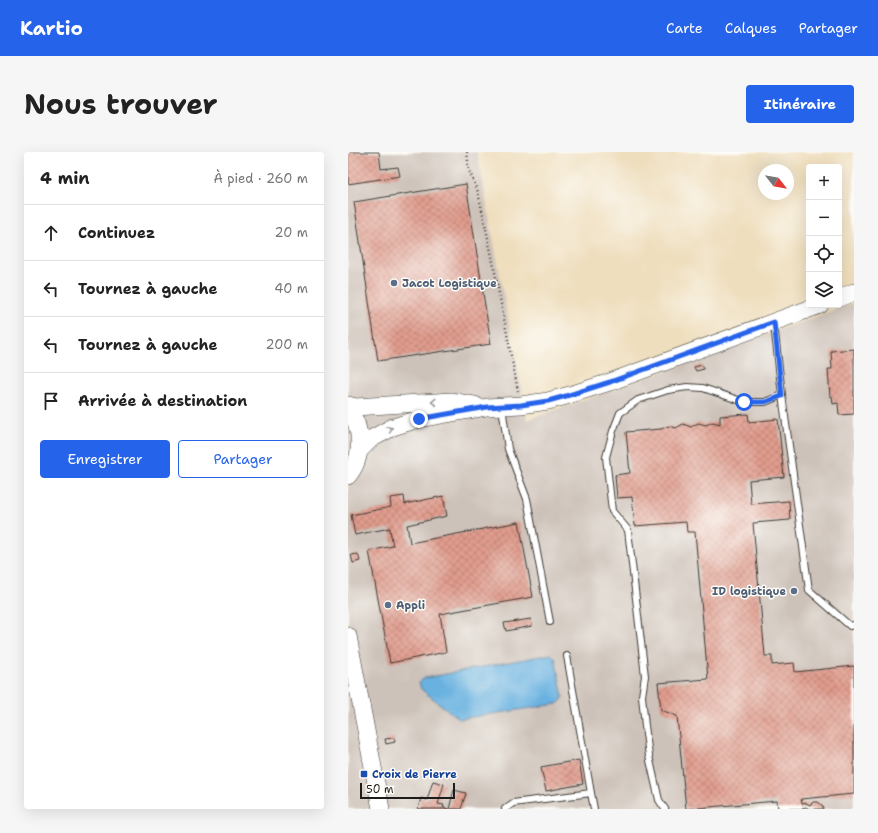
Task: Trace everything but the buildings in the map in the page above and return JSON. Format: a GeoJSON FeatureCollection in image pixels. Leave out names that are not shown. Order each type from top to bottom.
{"type":"FeatureCollection","features":[{"type":"Feature","properties":{"kind":"main road"},"geometry":{"type":"LineString","coordinates":[[842,297],[854,292]]}},
{"type":"Feature","properties":{"kind":"main road"},"geometry":{"type":"LineString","coordinates":[[359,452],[371,439],[393,427],[419,419],[494,406],[521,405],[548,401],[588,389],[812,308]]}},
{"type":"Feature","properties":{"kind":"main road"},"geometry":{"type":"LineString","coordinates":[[348,406],[355,407],[452,401],[494,406]]}},
{"type":"Feature","properties":{"kind":"main road"},"geometry":{"type":"LineString","coordinates":[[348,406],[358,426],[360,439],[356,464],[348,476]]}},
{"type":"Feature","properties":{"kind":"main road"},"geometry":{"type":"LineString","coordinates":[[348,636],[381,809]]}},
{"type":"Feature","properties":{"kind":"lane"},"geometry":{"type":"LineString","coordinates":[[774,322],[782,396],[809,590],[850,626],[854,625]]}},
{"type":"Feature","properties":{"kind":"lane"},"geometry":{"type":"LineString","coordinates":[[665,809],[659,800],[645,726],[642,696],[645,676],[628,530],[612,511],[606,457],[613,431],[620,413],[638,400],[668,390],[687,387],[703,388],[744,402],[765,402],[782,396]]}},
{"type":"Feature","properties":{"kind":"lane"},"geometry":{"type":"LineString","coordinates":[[494,406],[527,499],[550,622]]}},
{"type":"Feature","properties":{"kind":"lane"},"geometry":{"type":"LineString","coordinates":[[567,656],[594,809]]}},
{"type":"Feature","properties":{"kind":"lane"},"geometry":{"type":"LineString","coordinates":[[505,809],[513,803],[591,793]]}},
{"type":"Feature","properties":{"kind":"path"},"geometry":{"type":"LineString","coordinates":[[467,152],[469,170],[478,192],[491,252],[521,405]]}},
{"type":"Feature","properties":{"kind":"shaded area"},"geometry":{"type":"Polygon","coordinates":[[[348,152],[477,152],[527,420],[854,303],[854,809],[348,809],[348,152]]]}},
{"type":"Feature","properties":{"kind":"water"},"geometry":{"type":"Polygon","coordinates":[[[551,654],[555,658],[563,697],[557,704],[459,719],[421,689],[419,682],[425,678],[551,654]]]}},
{"type":"Feature","properties":{"kind":"place","name":"Jacot Logistique"},"geometry":{"type":"Point","coordinates":[394,283]}},
{"type":"Feature","properties":{"kind":"place","name":"ID logistique"},"geometry":{"type":"Point","coordinates":[794,591]}},
{"type":"Feature","properties":{"kind":"place","name":"Appli"},"geometry":{"type":"Point","coordinates":[388,605]}},
{"type":"Feature","properties":{"kind":"place","name":"Croix de Pierre"},"geometry":{"type":"Point","coordinates":[364,774]}},
{"type":"Feature","properties":{"kind":"route"},"geometry":{"type":"LineString","coordinates":[[419,419],[487,407],[521,405],[548,401],[610,382],[774,322],[782,396],[765,402],[744,402]]}}]}
